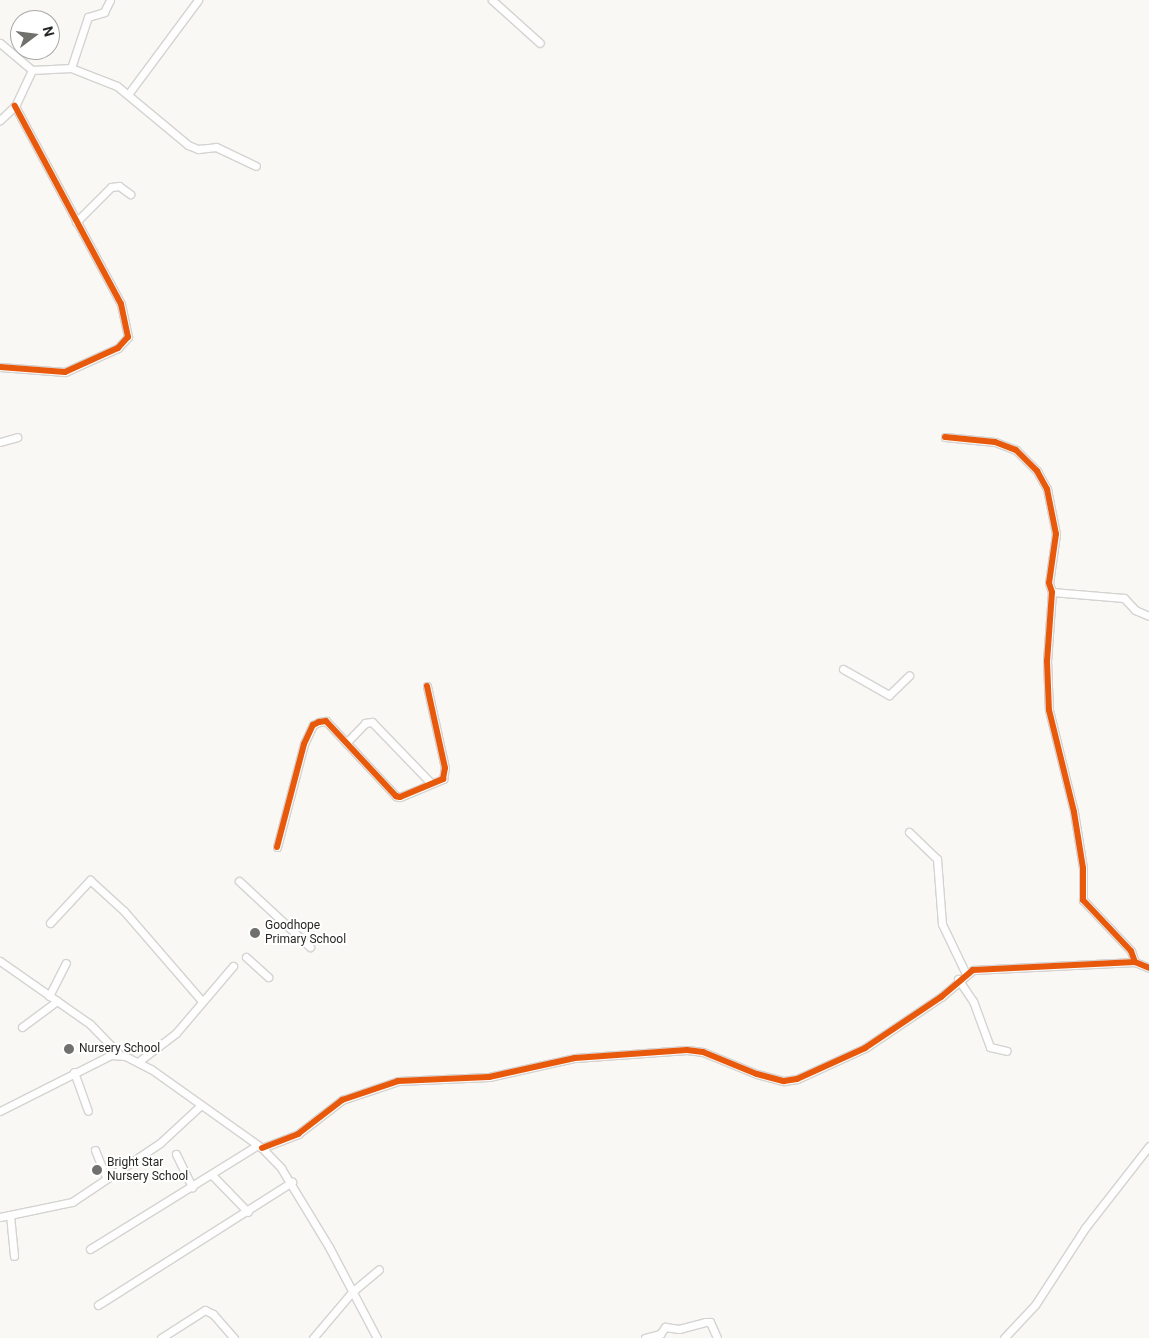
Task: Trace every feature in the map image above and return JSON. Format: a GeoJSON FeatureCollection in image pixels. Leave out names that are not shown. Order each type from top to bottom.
{"type":"FeatureCollection","features":[{"type":"Feature","properties":{"kind":"street"},"geometry":{"type":"LineString","coordinates":[[71,68],[88,17],[104,12],[110,0]]}},
{"type":"Feature","properties":{"kind":"street"},"geometry":{"type":"LineString","coordinates":[[129,93],[198,0]]}},
{"type":"Feature","properties":{"kind":"street"},"geometry":{"type":"LineString","coordinates":[[492,0],[540,44]]}},
{"type":"Feature","properties":{"kind":"street"},"geometry":{"type":"LineString","coordinates":[[0,43],[32,70],[71,68],[129,93],[188,145],[198,150],[216,147],[256,166]]}},
{"type":"Feature","properties":{"kind":"street"},"geometry":{"type":"LineString","coordinates":[[0,120],[15,106],[32,70]]}},
{"type":"Feature","properties":{"kind":"street"},"geometry":{"type":"LineString","coordinates":[[0,367],[65,372],[118,348],[128,337],[121,304],[15,106]]}},
{"type":"Feature","properties":{"kind":"street"},"geometry":{"type":"LineString","coordinates":[[76,222],[111,187],[119,186],[130,194]]}},
{"type":"Feature","properties":{"kind":"street"},"geometry":{"type":"LineString","coordinates":[[0,442],[17,437]]}},
{"type":"Feature","properties":{"kind":"street"},"geometry":{"type":"LineString","coordinates":[[945,437],[1005,446],[1016,450],[1042,478],[1056,524],[1049,584],[1052,592],[1047,653],[1049,710],[1074,812],[1083,868],[1083,900],[1131,951],[1135,962]]}},
{"type":"Feature","properties":{"kind":"street"},"geometry":{"type":"LineString","coordinates":[[1052,592],[1124,598],[1135,610],[1149,616]]}},
{"type":"Feature","properties":{"kind":"street"},"geometry":{"type":"LineString","coordinates":[[843,669],[889,696],[908,676]]}},
{"type":"Feature","properties":{"kind":"street"},"geometry":{"type":"LineString","coordinates":[[277,847],[290,790],[313,725],[326,721],[396,796],[400,797],[430,782],[444,779],[446,774],[426,686]]}},
{"type":"Feature","properties":{"kind":"street"},"geometry":{"type":"LineString","coordinates":[[346,743],[365,723],[372,722],[430,782]]}},
{"type":"Feature","properties":{"kind":"street"},"geometry":{"type":"LineString","coordinates":[[909,832],[937,859],[942,924],[965,972]]}},
{"type":"Feature","properties":{"kind":"street"},"geometry":{"type":"LineString","coordinates":[[50,923],[90,880],[124,911],[201,1000]]}},
{"type":"Feature","properties":{"kind":"street"},"geometry":{"type":"LineString","coordinates":[[239,881],[310,947]]}},
{"type":"Feature","properties":{"kind":"street"},"geometry":{"type":"LineString","coordinates":[[246,958],[268,977]]}},
{"type":"Feature","properties":{"kind":"street"},"geometry":{"type":"LineString","coordinates":[[0,960],[90,1024],[120,1055],[138,1062],[259,1147],[292,1182],[377,1338]]}},
{"type":"Feature","properties":{"kind":"street"},"geometry":{"type":"LineString","coordinates":[[90,1249],[259,1147],[286,1141],[361,1092],[413,1079],[489,1077],[576,1058],[687,1050],[720,1057],[774,1080],[797,1079],[889,1033],[941,997],[965,972],[987,968],[1087,967],[1135,962],[1149,968]]}},
{"type":"Feature","properties":{"kind":"street"},"geometry":{"type":"LineString","coordinates":[[49,996],[66,964]]}},
{"type":"Feature","properties":{"kind":"street"},"geometry":{"type":"LineString","coordinates":[[138,1062],[176,1033],[201,1000],[233,966]]}},
{"type":"Feature","properties":{"kind":"street"},"geometry":{"type":"LineString","coordinates":[[958,979],[973,1001],[990,1047],[1007,1051]]}},
{"type":"Feature","properties":{"kind":"street"},"geometry":{"type":"LineString","coordinates":[[22,1027],[57,1001]]}},
{"type":"Feature","properties":{"kind":"street"},"geometry":{"type":"LineString","coordinates":[[0,1111],[74,1072],[120,1055]]}},
{"type":"Feature","properties":{"kind":"street"},"geometry":{"type":"LineString","coordinates":[[74,1072],[88,1111]]}},
{"type":"Feature","properties":{"kind":"street"},"geometry":{"type":"LineString","coordinates":[[0,1217],[72,1202],[160,1143],[201,1105]]}},
{"type":"Feature","properties":{"kind":"street"},"geometry":{"type":"LineString","coordinates":[[1004,1338],[1035,1305],[1086,1228],[1149,1146]]}},
{"type":"Feature","properties":{"kind":"street"},"geometry":{"type":"LineString","coordinates":[[95,1150],[107,1179]]}},
{"type":"Feature","properties":{"kind":"street"},"geometry":{"type":"LineString","coordinates":[[176,1154],[192,1187]]}},
{"type":"Feature","properties":{"kind":"street"},"geometry":{"type":"LineString","coordinates":[[213,1176],[248,1212]]}},
{"type":"Feature","properties":{"kind":"street"},"geometry":{"type":"LineString","coordinates":[[98,1305],[248,1212],[292,1182]]}},
{"type":"Feature","properties":{"kind":"street"},"geometry":{"type":"LineString","coordinates":[[10,1215],[14,1256]]}},
{"type":"Feature","properties":{"kind":"street"},"geometry":{"type":"LineString","coordinates":[[313,1338],[352,1292],[379,1269]]}},
{"type":"Feature","properties":{"kind":"street"},"geometry":{"type":"LineString","coordinates":[[161,1338],[205,1310],[214,1314],[234,1338]]}},
{"type":"Feature","properties":{"kind":"street"},"geometry":{"type":"LineString","coordinates":[[645,1338],[660,1334],[665,1327],[679,1329],[708,1322],[717,1338]]}},
{"type":"Feature","properties":{"kind":"cycle path"},"geometry":{"type":"LineString","coordinates":[[0,367],[65,372],[118,348],[128,337],[121,304],[15,106]]}},
{"type":"Feature","properties":{"kind":"cycle path"},"geometry":{"type":"LineString","coordinates":[[945,437],[995,442],[1016,450],[1037,471],[1047,489],[1056,534],[1049,583],[1052,592],[1047,661],[1049,710],[1074,812],[1083,868],[1083,900],[1131,951],[1135,962]]}},
{"type":"Feature","properties":{"kind":"cycle path"},"geometry":{"type":"LineString","coordinates":[[277,847],[304,744],[313,725],[319,722],[326,721],[396,796],[400,797],[443,779],[445,768],[427,686]]}},
{"type":"Feature","properties":{"kind":"cycle path"},"geometry":{"type":"LineString","coordinates":[[262,1148],[298,1134],[342,1100],[398,1081],[489,1077],[575,1058],[687,1050],[703,1052],[757,1074],[784,1081],[797,1079],[865,1048],[941,997],[973,970],[1135,962],[1149,968]]}},
{"type":"Feature","properties":{"kind":"place","name":"Goodhope Primary School"},"geometry":{"type":"Point","coordinates":[255,933]}},
{"type":"Feature","properties":{"kind":"place","name":"Nursery School"},"geometry":{"type":"Point","coordinates":[69,1049]}},
{"type":"Feature","properties":{"kind":"place","name":"Bright Star Nursery School"},"geometry":{"type":"Point","coordinates":[97,1170]}}]}
